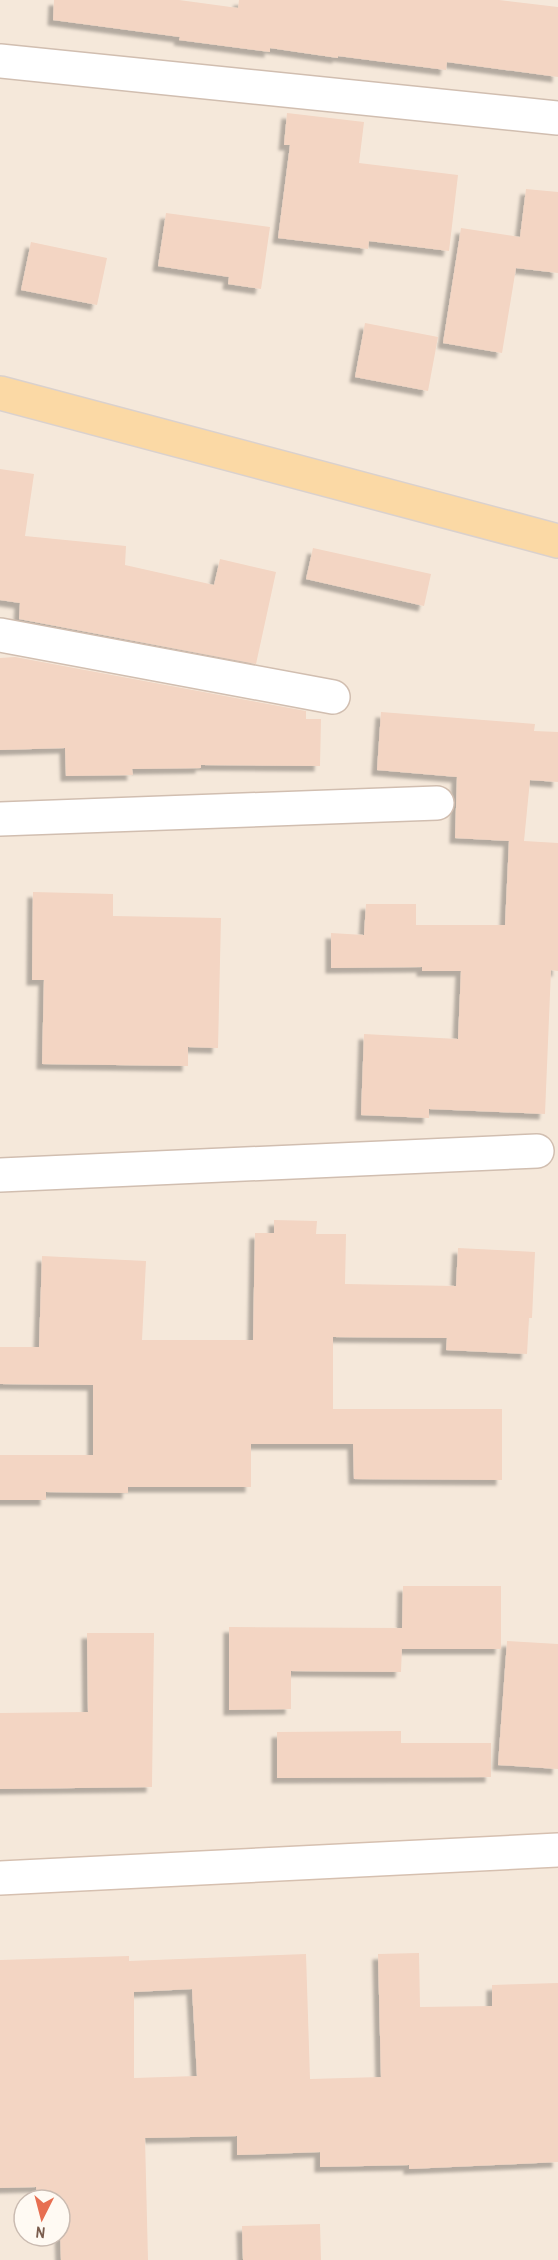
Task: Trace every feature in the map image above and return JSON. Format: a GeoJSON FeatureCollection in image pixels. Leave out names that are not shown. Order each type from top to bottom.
{"type":"FeatureCollection","features":[{"type":"Feature","properties":{"kind":"main road"},"geometry":{"type":"LineString","coordinates":[[0,393],[558,541]]}},
{"type":"Feature","properties":{"kind":"street"},"geometry":{"type":"LineString","coordinates":[[0,61],[558,118]]}},
{"type":"Feature","properties":{"kind":"street"},"geometry":{"type":"LineString","coordinates":[[0,635],[333,697]]}},
{"type":"Feature","properties":{"kind":"street"},"geometry":{"type":"LineString","coordinates":[[0,819],[437,803]]}},
{"type":"Feature","properties":{"kind":"street"},"geometry":{"type":"LineString","coordinates":[[0,1176],[537,1150]]}},
{"type":"Feature","properties":{"kind":"street"},"geometry":{"type":"LineString","coordinates":[[0,1878],[558,1850]]}},
{"type":"Feature","properties":{"kind":"shaded area"},"geometry":{"type":"Polygon","coordinates":[[[0,0],[558,0],[558,2260],[0,2260],[0,0]]]}},
{"type":"Feature","properties":{"kind":"building"},"geometry":{"type":"Polygon","coordinates":[[[54,0],[179,0],[238,8],[239,0],[499,0],[558,7],[558,77],[447,62],[446,70],[270,48],[270,52],[179,40],[180,37],[53,20],[54,0]]]}},
{"type":"Feature","properties":{"kind":"building"},"geometry":{"type":"Polygon","coordinates":[[[287,113],[364,122],[359,163],[458,175],[449,251],[369,241],[368,249],[278,238],[290,145],[284,145],[287,113]]]}},
{"type":"Feature","properties":{"kind":"building"},"geometry":{"type":"Polygon","coordinates":[[[526,189],[558,192],[558,273],[516,268],[502,353],[443,343],[461,228],[520,237],[526,189]]]}},
{"type":"Feature","properties":{"kind":"building"},"geometry":{"type":"Polygon","coordinates":[[[166,213],[270,227],[261,289],[228,284],[229,277],[158,266],[166,213]]]}},
{"type":"Feature","properties":{"kind":"building"},"geometry":{"type":"Polygon","coordinates":[[[31,242],[107,258],[97,305],[21,290],[31,242]]]}},
{"type":"Feature","properties":{"kind":"building"},"geometry":{"type":"Polygon","coordinates":[[[365,323],[438,337],[428,391],[355,377],[365,323]]]}},
{"type":"Feature","properties":{"kind":"building"},"geometry":{"type":"Polygon","coordinates":[[[0,469],[34,474],[25,536],[126,546],[125,565],[214,585],[220,559],[276,572],[256,664],[19,619],[20,603],[0,600],[0,469]]]}},
{"type":"Feature","properties":{"kind":"building"},"geometry":{"type":"Polygon","coordinates":[[[313,548],[431,574],[424,606],[306,579],[313,548]]]}},
{"type":"Feature","properties":{"kind":"building"},"geometry":{"type":"Polygon","coordinates":[[[15,657],[306,711],[306,719],[321,719],[320,766],[201,765],[201,768],[132,769],[133,775],[66,776],[65,748],[0,750],[0,658],[15,657]]]}},
{"type":"Feature","properties":{"kind":"building"},"geometry":{"type":"Polygon","coordinates":[[[381,712],[535,724],[534,731],[558,732],[558,782],[530,780],[524,841],[558,843],[558,971],[551,970],[545,1114],[429,1109],[429,1118],[361,1115],[364,1034],[458,1039],[461,971],[422,971],[422,967],[331,968],[331,933],[364,935],[366,904],[416,904],[416,925],[505,925],[509,841],[455,838],[457,777],[377,770],[381,712]]]}},
{"type":"Feature","properties":{"kind":"building"},"geometry":{"type":"Polygon","coordinates":[[[33,892],[113,894],[113,916],[221,918],[218,1048],[188,1047],[188,1066],[42,1064],[44,980],[32,980],[33,892]]]}},
{"type":"Feature","properties":{"kind":"building"},"geometry":{"type":"Polygon","coordinates":[[[274,1220],[317,1221],[316,1234],[346,1234],[345,1284],[456,1286],[458,1248],[535,1252],[532,1318],[529,1318],[527,1354],[446,1350],[447,1338],[333,1337],[333,1409],[502,1409],[502,1480],[354,1479],[353,1444],[251,1444],[251,1487],[128,1487],[128,1493],[46,1492],[46,1500],[0,1500],[0,1455],[93,1455],[93,1385],[0,1384],[0,1347],[39,1347],[42,1256],[146,1261],[142,1340],[253,1340],[255,1233],[274,1233],[274,1220]]]}},
{"type":"Feature","properties":{"kind":"building"},"geometry":{"type":"Polygon","coordinates":[[[403,1586],[501,1586],[501,1649],[402,1649],[402,1646],[401,1672],[291,1671],[291,1709],[229,1710],[229,1627],[402,1628],[403,1586]]]}},
{"type":"Feature","properties":{"kind":"building"},"geometry":{"type":"Polygon","coordinates":[[[87,1633],[154,1633],[152,1787],[0,1789],[0,1713],[88,1712],[87,1633]]]}},
{"type":"Feature","properties":{"kind":"building"},"geometry":{"type":"Polygon","coordinates":[[[507,1641],[558,1644],[558,1769],[498,1765],[507,1641]]]}},
{"type":"Feature","properties":{"kind":"building"},"geometry":{"type":"Polygon","coordinates":[[[401,1731],[401,1743],[491,1743],[491,1777],[277,1778],[277,1732],[401,1731]]]}},
{"type":"Feature","properties":{"kind":"building"},"geometry":{"type":"Polygon","coordinates":[[[419,1953],[420,2007],[492,2006],[492,1985],[558,1983],[558,2162],[409,2169],[409,2165],[320,2167],[320,2152],[237,2155],[237,2136],[145,2138],[148,2260],[61,2260],[61,2248],[72,2248],[72,2188],[0,2188],[0,1960],[129,1956],[129,1961],[306,1954],[310,2079],[381,2077],[378,1954],[419,1953]],[[192,1989],[134,1992],[134,2078],[197,2076],[192,1989]]]}},
{"type":"Feature","properties":{"kind":"building"},"geometry":{"type":"Polygon","coordinates":[[[320,2224],[321,2260],[243,2260],[242,2226],[320,2224]]]}}]}
